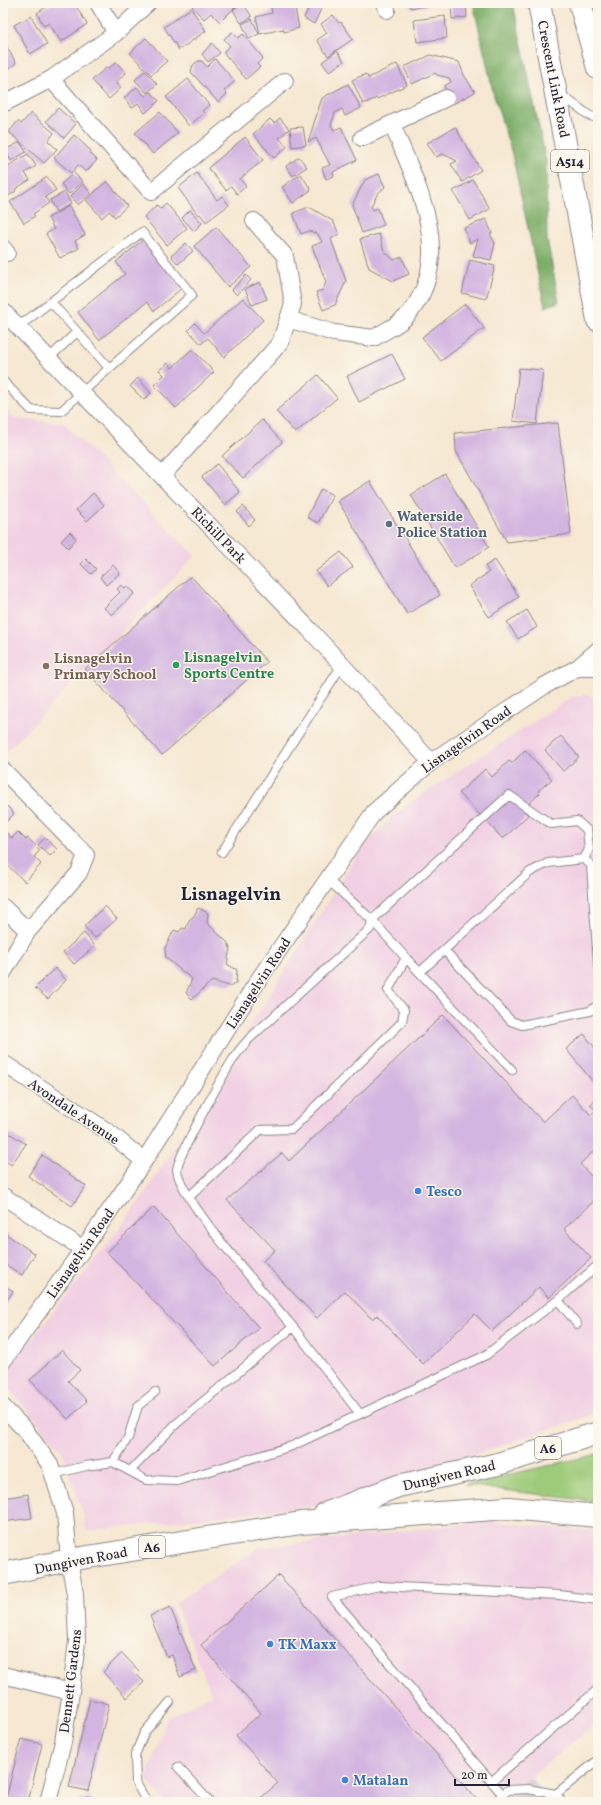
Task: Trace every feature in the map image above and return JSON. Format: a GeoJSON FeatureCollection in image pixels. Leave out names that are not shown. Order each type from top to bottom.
{"type":"FeatureCollection","features":[{"type":"Feature","properties":{"kind":"highway","name":"Crescent Link Road"},"geometry":{"type":"LineString","coordinates":[[539,3],[598,320]]}},
{"type":"Feature","properties":{"kind":"highway"},"geometry":{"type":"LineString","coordinates":[[580,3],[598,68]]}},
{"type":"Feature","properties":{"kind":"highway","name":"Dungiven Road"},"geometry":{"type":"LineString","coordinates":[[301,1523],[398,1486],[498,1464],[598,1433]]}},
{"type":"Feature","properties":{"kind":"highway","name":"Dungiven Road"},"geometry":{"type":"LineString","coordinates":[[3,1574],[69,1560],[301,1523],[508,1508],[598,1516]]}},
{"type":"Feature","properties":{"kind":"street"},"geometry":{"type":"LineString","coordinates":[[98,3],[116,33]]}},
{"type":"Feature","properties":{"kind":"street"},"geometry":{"type":"LineString","coordinates":[[3,104],[51,79],[116,33],[148,3]]}},
{"type":"Feature","properties":{"kind":"street"},"geometry":{"type":"LineString","coordinates":[[51,79],[151,192],[285,82]]}},
{"type":"Feature","properties":{"kind":"street"},"geometry":{"type":"LineString","coordinates":[[362,138],[446,98]]}},
{"type":"Feature","properties":{"kind":"street"},"geometry":{"type":"LineString","coordinates":[[288,320],[334,333],[374,338],[406,317],[417,302],[426,285],[431,258],[426,208],[392,124]]}},
{"type":"Feature","properties":{"kind":"street"},"geometry":{"type":"LineString","coordinates":[[162,476],[280,343],[293,304],[285,256],[254,221]]}},
{"type":"Feature","properties":{"kind":"street","name":"Richill Park"},"geometry":{"type":"LineString","coordinates":[[3,311],[342,665],[431,762]]}},
{"type":"Feature","properties":{"kind":"street","name":"Lisnagelvin Road"},"geometry":{"type":"LineString","coordinates":[[3,1361],[144,1161],[262,976],[374,812],[431,762],[544,686],[577,668],[598,650]]}},
{"type":"Feature","properties":{"kind":"street","name":"Lisnagelvin Road"},"geometry":{"type":"LineString","coordinates":[[577,668],[598,668]]}},
{"type":"Feature","properties":{"kind":"street"},"geometry":{"type":"LineString","coordinates":[[3,770],[86,855],[78,873],[28,931],[3,973]]}},
{"type":"Feature","properties":{"kind":"street"},"geometry":{"type":"LineString","coordinates":[[3,907],[28,931]]}},
{"type":"Feature","properties":{"kind":"street","name":"Avondale Avenue"},"geometry":{"type":"LineString","coordinates":[[3,1063],[110,1133],[144,1161]]}},
{"type":"Feature","properties":{"kind":"street"},"geometry":{"type":"LineString","coordinates":[[3,1196],[83,1249]]}},
{"type":"Feature","properties":{"kind":"street","name":"Dennett Gardens"},"geometry":{"type":"LineString","coordinates":[[3,1407],[26,1431],[50,1465],[65,1513],[69,1560],[76,1604],[77,1641],[63,1742],[48,1802]]}},
{"type":"Feature","properties":{"kind":"street"},"geometry":{"type":"LineString","coordinates":[[3,1675],[70,1692]]}},
{"type":"Feature","properties":{"kind":"lane"},"geometry":{"type":"LineString","coordinates":[[556,91],[590,116],[598,118]]}},
{"type":"Feature","properties":{"kind":"lane"},"geometry":{"type":"LineString","coordinates":[[3,381],[31,410],[61,411],[192,296],[142,232],[18,327]]}},
{"type":"Feature","properties":{"kind":"lane"},"geometry":{"type":"LineString","coordinates":[[51,302],[109,368]]}},
{"type":"Feature","properties":{"kind":"lane"},"geometry":{"type":"LineString","coordinates":[[49,358],[77,332]]}},
{"type":"Feature","properties":{"kind":"lane"},"geometry":{"type":"LineString","coordinates":[[222,852],[342,665]]}},
{"type":"Feature","properties":{"kind":"lane"},"geometry":{"type":"LineString","coordinates":[[360,1414],[293,1327],[198,1213],[181,1184],[177,1168],[234,1057],[249,1039],[370,929],[372,920],[509,796],[551,824],[577,821],[588,830],[589,849],[584,859]]}},
{"type":"Feature","properties":{"kind":"lane"},"geometry":{"type":"LineString","coordinates":[[420,972],[530,872],[548,863],[584,859],[591,865],[598,964]]}},
{"type":"Feature","properties":{"kind":"lane"},"geometry":{"type":"LineString","coordinates":[[328,879],[372,920],[512,1070]]}},
{"type":"Feature","properties":{"kind":"lane"},"geometry":{"type":"LineString","coordinates":[[445,950],[512,1021],[522,1025],[590,1011],[598,1005]]}},
{"type":"Feature","properties":{"kind":"lane"},"geometry":{"type":"LineString","coordinates":[[189,1197],[260,1130],[292,1129],[402,1022],[404,1010],[388,990],[406,958]]}},
{"type":"Feature","properties":{"kind":"lane"},"geometry":{"type":"LineString","coordinates":[[53,1474],[86,1466],[113,1462],[146,1480],[177,1481],[292,1446],[486,1355],[558,1300],[598,1264]]}},
{"type":"Feature","properties":{"kind":"lane"},"geometry":{"type":"LineString","coordinates":[[558,1300],[578,1324]]}},
{"type":"Feature","properties":{"kind":"lane"},"geometry":{"type":"LineString","coordinates":[[130,1471],[176,1424],[293,1327]]}},
{"type":"Feature","properties":{"kind":"lane"},"geometry":{"type":"LineString","coordinates":[[113,1462],[128,1438],[138,1406],[155,1392]]}},
{"type":"Feature","properties":{"kind":"lane"},"geometry":{"type":"LineString","coordinates":[[502,1795],[332,1597],[379,1586],[559,1595],[598,1600]]}},
{"type":"Feature","properties":{"kind":"lane"},"geometry":{"type":"LineString","coordinates":[[491,1782],[598,1689]]}},
{"type":"Feature","properties":{"kind":"lane"},"geometry":{"type":"LineString","coordinates":[[147,1802],[136,1783],[135,1755],[144,1733],[170,1702]]}},
{"type":"Feature","properties":{"kind":"lane"},"geometry":{"type":"LineString","coordinates":[[556,1794],[598,1760]]}},
{"type":"Feature","properties":{"kind":"lane"},"geometry":{"type":"LineString","coordinates":[[178,1767],[210,1802]]}},
{"type":"Feature","properties":{"kind":"lane"},"geometry":{"type":"LineString","coordinates":[[494,1802],[508,1790],[528,1789],[556,1794],[562,1802]]}},
{"type":"Feature","properties":{"kind":"shaded area","name":"Lisnagelvin Primary School"},"geometry":{"type":"Polygon","coordinates":[[[3,406],[16,419],[64,423],[195,556],[3,755],[3,406]]]}},
{"type":"Feature","properties":{"kind":"shaded area"},"geometry":{"type":"Polygon","coordinates":[[[588,694],[598,701],[598,1408],[592,1415],[324,1505],[86,1531],[84,1517],[63,1453],[3,1381],[3,1375],[103,1250],[144,1195],[361,849],[397,812],[432,788],[572,697],[588,694]]]}},
{"type":"Feature","properties":{"kind":"shaded area"},"geometry":{"type":"Polygon","coordinates":[[[485,1521],[598,1531],[598,1722],[530,1777],[504,1802],[165,1802],[146,1779],[167,1718],[212,1695],[175,1603],[259,1548],[485,1521]]]}},
{"type":"Feature","properties":{"kind":"shaded area"},"geometry":{"type":"Polygon","coordinates":[[[530,1777],[550,1802],[504,1802],[530,1777]]]}},
{"type":"Feature","properties":{"kind":"green space"},"geometry":{"type":"Polygon","coordinates":[[[473,3],[513,3],[546,161],[547,239],[559,302],[545,307],[512,154],[494,96],[473,3]]]}},
{"type":"Feature","properties":{"kind":"green space"},"geometry":{"type":"Polygon","coordinates":[[[598,1454],[598,1502],[465,1485],[598,1454]]]}},
{"type":"Feature","properties":{"kind":"building"},"geometry":{"type":"Polygon","coordinates":[[[53,3],[74,3],[87,24],[61,42],[49,23],[44,26],[37,13],[53,3]]]}},
{"type":"Feature","properties":{"kind":"building"},"geometry":{"type":"Polygon","coordinates":[[[195,3],[234,3],[237,5],[220,22],[211,13],[204,19],[192,7],[195,3]]]}},
{"type":"Feature","properties":{"kind":"building"},"geometry":{"type":"Polygon","coordinates":[[[243,3],[252,17],[241,23],[233,10],[243,3]]]}},
{"type":"Feature","properties":{"kind":"building"},"geometry":{"type":"Polygon","coordinates":[[[270,3],[294,3],[299,28],[284,32],[283,29],[260,34],[256,17],[272,13],[270,3]]]}},
{"type":"Feature","properties":{"kind":"building"},"geometry":{"type":"Polygon","coordinates":[[[311,3],[322,7],[314,24],[304,18],[311,3]]]}},
{"type":"Feature","properties":{"kind":"building"},"geometry":{"type":"Polygon","coordinates":[[[410,3],[442,3],[442,4],[410,8],[410,3]]]}},
{"type":"Feature","properties":{"kind":"building"},"geometry":{"type":"Polygon","coordinates":[[[451,3],[466,3],[467,17],[452,19],[451,3]]]}},
{"type":"Feature","properties":{"kind":"building"},"geometry":{"type":"Polygon","coordinates":[[[191,8],[206,31],[179,50],[164,27],[191,8]]]}},
{"type":"Feature","properties":{"kind":"building"},"geometry":{"type":"Polygon","coordinates":[[[333,15],[339,23],[341,22],[353,39],[328,56],[317,40],[327,33],[321,24],[333,15]]]}},
{"type":"Feature","properties":{"kind":"building"},"geometry":{"type":"Polygon","coordinates":[[[31,16],[47,44],[30,54],[14,25],[31,16]]]}},
{"type":"Feature","properties":{"kind":"building"},"geometry":{"type":"Polygon","coordinates":[[[445,16],[447,38],[417,42],[414,20],[445,16]]]}},
{"type":"Feature","properties":{"kind":"building"},"geometry":{"type":"Polygon","coordinates":[[[252,19],[259,34],[249,39],[242,24],[252,19]]]}},
{"type":"Feature","properties":{"kind":"building"},"geometry":{"type":"Polygon","coordinates":[[[232,32],[238,38],[243,34],[263,58],[257,64],[260,67],[246,79],[223,52],[230,46],[224,39],[232,32]]]}},
{"type":"Feature","properties":{"kind":"building"},"geometry":{"type":"Polygon","coordinates":[[[146,38],[167,61],[151,75],[130,53],[146,38]]]}},
{"type":"Feature","properties":{"kind":"building"},"geometry":{"type":"Polygon","coordinates":[[[3,40],[16,63],[3,73],[3,40]]]}},
{"type":"Feature","properties":{"kind":"building"},"geometry":{"type":"Polygon","coordinates":[[[212,43],[220,53],[208,62],[202,54],[212,43]]]}},
{"type":"Feature","properties":{"kind":"building"},"geometry":{"type":"Polygon","coordinates":[[[337,51],[344,61],[329,72],[322,62],[337,51]]]}},
{"type":"Feature","properties":{"kind":"building"},"geometry":{"type":"Polygon","coordinates":[[[430,55],[459,62],[464,75],[475,92],[453,104],[444,86],[451,82],[449,78],[437,75],[435,73],[412,84],[404,67],[417,61],[418,62],[430,55]]]}},
{"type":"Feature","properties":{"kind":"building"},"geometry":{"type":"Polygon","coordinates":[[[215,59],[235,81],[224,91],[227,94],[218,102],[191,72],[193,65],[198,61],[202,61],[207,67],[215,59]]]}},
{"type":"Feature","properties":{"kind":"building"},"geometry":{"type":"Polygon","coordinates":[[[116,62],[126,73],[116,82],[121,88],[109,99],[92,80],[107,67],[109,68],[116,62]]]}},
{"type":"Feature","properties":{"kind":"building"},"geometry":{"type":"Polygon","coordinates":[[[397,64],[407,85],[363,104],[352,80],[366,74],[368,78],[397,64]]]}},
{"type":"Feature","properties":{"kind":"building"},"geometry":{"type":"Polygon","coordinates":[[[145,71],[157,84],[147,93],[135,80],[145,71]]]}},
{"type":"Feature","properties":{"kind":"building"},"geometry":{"type":"Polygon","coordinates":[[[188,79],[209,105],[202,111],[204,113],[189,126],[166,97],[188,79]]]}},
{"type":"Feature","properties":{"kind":"building"},"geometry":{"type":"Polygon","coordinates":[[[348,84],[361,108],[345,116],[342,109],[335,113],[331,125],[334,130],[341,127],[357,160],[333,172],[334,176],[326,179],[322,168],[330,165],[316,138],[308,142],[322,98],[348,84]]]}},
{"type":"Feature","properties":{"kind":"building"},"geometry":{"type":"Polygon","coordinates":[[[137,87],[145,96],[151,92],[159,101],[145,113],[138,103],[132,108],[124,98],[137,87]]]}},
{"type":"Feature","properties":{"kind":"building"},"geometry":{"type":"Polygon","coordinates":[[[58,108],[76,124],[64,138],[46,121],[58,108]]]}},
{"type":"Feature","properties":{"kind":"building"},"geometry":{"type":"Polygon","coordinates":[[[160,112],[178,133],[153,154],[135,133],[160,112]]]}},
{"type":"Feature","properties":{"kind":"building"},"geometry":{"type":"Polygon","coordinates":[[[31,113],[54,133],[48,141],[57,149],[44,163],[9,132],[18,121],[21,124],[31,113]]]}},
{"type":"Feature","properties":{"kind":"building"},"geometry":{"type":"Polygon","coordinates":[[[280,118],[289,129],[279,138],[287,147],[274,158],[253,134],[270,119],[274,123],[280,118]]]}},
{"type":"Feature","properties":{"kind":"building"},"geometry":{"type":"Polygon","coordinates":[[[303,127],[306,145],[292,147],[290,128],[303,127]]]}},
{"type":"Feature","properties":{"kind":"building"},"geometry":{"type":"Polygon","coordinates":[[[455,127],[481,170],[462,182],[451,164],[457,161],[443,154],[436,157],[427,143],[455,127]]]}},
{"type":"Feature","properties":{"kind":"building"},"geometry":{"type":"Polygon","coordinates":[[[74,135],[91,151],[90,153],[97,160],[86,172],[78,165],[71,173],[54,158],[74,135]]]}},
{"type":"Feature","properties":{"kind":"building"},"geometry":{"type":"Polygon","coordinates":[[[245,137],[263,160],[240,179],[246,186],[237,194],[231,186],[226,190],[208,168],[245,137]]]}},
{"type":"Feature","properties":{"kind":"building"},"geometry":{"type":"Polygon","coordinates":[[[20,142],[26,152],[11,161],[5,150],[20,142]]]}},
{"type":"Feature","properties":{"kind":"building"},"geometry":{"type":"Polygon","coordinates":[[[28,154],[36,166],[25,173],[30,180],[15,189],[16,191],[4,199],[3,169],[28,154]]]}},
{"type":"Feature","properties":{"kind":"building"},"geometry":{"type":"Polygon","coordinates":[[[299,157],[307,167],[293,176],[286,166],[299,157]]]}},
{"type":"Feature","properties":{"kind":"building"},"geometry":{"type":"Polygon","coordinates":[[[74,173],[83,182],[69,194],[61,184],[74,173]]]}},
{"type":"Feature","properties":{"kind":"building"},"geometry":{"type":"Polygon","coordinates":[[[197,173],[217,200],[222,196],[229,205],[206,222],[200,214],[198,215],[178,188],[197,173]]]}},
{"type":"Feature","properties":{"kind":"building"},"geometry":{"type":"Polygon","coordinates":[[[301,174],[311,190],[293,203],[282,187],[301,174]]]}},
{"type":"Feature","properties":{"kind":"building"},"geometry":{"type":"Polygon","coordinates":[[[379,174],[385,187],[378,193],[371,206],[373,210],[378,208],[384,225],[362,233],[352,205],[365,180],[379,174]]]}},
{"type":"Feature","properties":{"kind":"building"},"geometry":{"type":"Polygon","coordinates":[[[47,177],[56,190],[45,197],[49,203],[33,214],[35,216],[24,223],[10,202],[47,177]]]}},
{"type":"Feature","properties":{"kind":"building"},"geometry":{"type":"Polygon","coordinates":[[[473,180],[490,209],[470,220],[453,191],[473,180]]]}},
{"type":"Feature","properties":{"kind":"building"},"geometry":{"type":"Polygon","coordinates":[[[107,181],[127,206],[115,217],[109,211],[102,218],[86,200],[107,181]]]}},
{"type":"Feature","properties":{"kind":"building"},"geometry":{"type":"Polygon","coordinates":[[[83,184],[91,193],[78,205],[70,197],[83,184]]]}},
{"type":"Feature","properties":{"kind":"building"},"geometry":{"type":"Polygon","coordinates":[[[65,192],[71,204],[56,212],[50,200],[65,192]]]}},
{"type":"Feature","properties":{"kind":"building"},"geometry":{"type":"Polygon","coordinates":[[[166,203],[187,228],[167,245],[144,217],[157,205],[160,209],[166,203]]]}},
{"type":"Feature","properties":{"kind":"building"},"geometry":{"type":"Polygon","coordinates":[[[69,206],[85,235],[75,241],[79,248],[60,258],[46,234],[54,229],[48,218],[69,206]]]}},
{"type":"Feature","properties":{"kind":"building"},"geometry":{"type":"Polygon","coordinates":[[[309,207],[333,221],[339,234],[331,239],[346,281],[335,305],[323,310],[316,292],[323,290],[326,282],[312,246],[322,242],[318,234],[309,231],[301,234],[293,213],[309,207]]]}},
{"type":"Feature","properties":{"kind":"building"},"geometry":{"type":"Polygon","coordinates":[[[190,210],[202,223],[194,231],[182,218],[190,210]]]}},
{"type":"Feature","properties":{"kind":"building"},"geometry":{"type":"Polygon","coordinates":[[[486,219],[492,233],[490,234],[495,243],[491,260],[473,256],[478,239],[470,243],[464,228],[486,219]]]}},
{"type":"Feature","properties":{"kind":"building"},"geometry":{"type":"Polygon","coordinates":[[[216,227],[251,267],[228,287],[194,246],[216,227]]]}},
{"type":"Feature","properties":{"kind":"building"},"geometry":{"type":"Polygon","coordinates":[[[379,234],[384,251],[394,260],[402,257],[409,274],[393,281],[369,268],[360,239],[379,234]]]}},
{"type":"Feature","properties":{"kind":"building"},"geometry":{"type":"Polygon","coordinates":[[[144,239],[182,288],[154,311],[147,302],[99,340],[78,312],[125,274],[116,262],[144,239]]]}},
{"type":"Feature","properties":{"kind":"building"},"geometry":{"type":"Polygon","coordinates":[[[186,243],[193,251],[178,264],[171,256],[186,243]]]}},
{"type":"Feature","properties":{"kind":"building"},"geometry":{"type":"Polygon","coordinates":[[[470,260],[495,266],[486,299],[462,293],[470,260]]]}},
{"type":"Feature","properties":{"kind":"building"},"geometry":{"type":"Polygon","coordinates":[[[246,275],[251,280],[237,295],[232,290],[246,275]]]}},
{"type":"Feature","properties":{"kind":"building"},"geometry":{"type":"Polygon","coordinates":[[[260,282],[267,299],[252,305],[245,289],[260,282]]]}},
{"type":"Feature","properties":{"kind":"building"},"geometry":{"type":"Polygon","coordinates":[[[243,298],[263,320],[224,357],[208,338],[201,344],[188,330],[195,323],[204,333],[243,298]]]}},
{"type":"Feature","properties":{"kind":"building"},"geometry":{"type":"Polygon","coordinates":[[[465,304],[484,328],[441,361],[422,337],[465,304]]]}},
{"type":"Feature","properties":{"kind":"building"},"geometry":{"type":"Polygon","coordinates":[[[192,349],[214,372],[176,408],[154,385],[164,375],[159,370],[168,363],[172,368],[192,349]]]}},
{"type":"Feature","properties":{"kind":"building"},"geometry":{"type":"Polygon","coordinates":[[[392,354],[405,379],[359,402],[347,376],[392,354]]]}},
{"type":"Feature","properties":{"kind":"building"},"geometry":{"type":"Polygon","coordinates":[[[519,368],[543,370],[537,424],[513,421],[519,368]]]}},
{"type":"Feature","properties":{"kind":"building"},"geometry":{"type":"Polygon","coordinates":[[[318,375],[337,398],[295,433],[276,411],[318,375]]]}},
{"type":"Feature","properties":{"kind":"building"},"geometry":{"type":"Polygon","coordinates":[[[138,378],[151,393],[144,400],[130,386],[138,378]]]}},
{"type":"Feature","properties":{"kind":"building"},"geometry":{"type":"Polygon","coordinates":[[[262,420],[282,442],[243,478],[222,456],[262,420]]]}},
{"type":"Feature","properties":{"kind":"building"},"geometry":{"type":"Polygon","coordinates":[[[558,423],[571,534],[507,542],[456,451],[455,433],[558,423]]]}},
{"type":"Feature","properties":{"kind":"building"},"geometry":{"type":"Polygon","coordinates":[[[217,464],[240,492],[225,505],[202,477],[217,464]]]}},
{"type":"Feature","properties":{"kind":"building"},"geometry":{"type":"Polygon","coordinates":[[[445,474],[489,547],[455,568],[411,495],[445,474]]]}},
{"type":"Feature","properties":{"kind":"building"},"geometry":{"type":"Polygon","coordinates":[[[370,481],[440,595],[407,614],[338,501],[370,481]]]}},
{"type":"Feature","properties":{"kind":"building"},"geometry":{"type":"Polygon","coordinates":[[[321,489],[333,495],[318,523],[307,517],[321,489]]]}},
{"type":"Feature","properties":{"kind":"building"},"geometry":{"type":"Polygon","coordinates":[[[93,493],[104,505],[87,521],[76,510],[93,493]]]}},
{"type":"Feature","properties":{"kind":"building"},"geometry":{"type":"Polygon","coordinates":[[[243,506],[255,520],[249,526],[237,512],[243,506]]]}},
{"type":"Feature","properties":{"kind":"building"},"geometry":{"type":"Polygon","coordinates":[[[70,532],[76,539],[68,548],[61,541],[70,532]]]}},
{"type":"Feature","properties":{"kind":"building"},"geometry":{"type":"Polygon","coordinates":[[[341,552],[353,567],[327,586],[316,571],[341,552]]]}},
{"type":"Feature","properties":{"kind":"building"},"geometry":{"type":"Polygon","coordinates":[[[86,559],[96,569],[91,574],[81,564],[86,559]]]}},
{"type":"Feature","properties":{"kind":"building"},"geometry":{"type":"Polygon","coordinates":[[[495,560],[519,597],[489,617],[469,586],[489,572],[485,566],[495,560]]]}},
{"type":"Feature","properties":{"kind":"building"},"geometry":{"type":"Polygon","coordinates":[[[113,565],[120,573],[106,585],[100,577],[113,565]]]}},
{"type":"Feature","properties":{"kind":"building","name":"Lisnagelvin Sports Centre"},"geometry":{"type":"Polygon","coordinates":[[[191,576],[267,662],[162,755],[85,669],[191,576]]]}},
{"type":"Feature","properties":{"kind":"building"},"geometry":{"type":"Polygon","coordinates":[[[121,585],[125,588],[127,586],[135,593],[112,615],[104,608],[120,592],[117,589],[121,585]]]}},
{"type":"Feature","properties":{"kind":"building"},"geometry":{"type":"Polygon","coordinates":[[[527,610],[537,627],[518,639],[507,622],[527,610]]]}},
{"type":"Feature","properties":{"kind":"building"},"geometry":{"type":"Polygon","coordinates":[[[561,736],[579,757],[563,771],[545,750],[561,736]]]}},
{"type":"Feature","properties":{"kind":"building"},"geometry":{"type":"Polygon","coordinates":[[[525,750],[552,779],[538,791],[540,793],[523,809],[528,815],[503,839],[459,793],[485,769],[492,777],[509,761],[512,763],[525,750]]]}},
{"type":"Feature","properties":{"kind":"building"},"geometry":{"type":"Polygon","coordinates":[[[7,806],[14,814],[3,825],[3,810],[7,806]]]}},
{"type":"Feature","properties":{"kind":"building"},"geometry":{"type":"Polygon","coordinates":[[[3,830],[12,838],[18,832],[26,840],[28,838],[40,850],[34,857],[41,864],[25,882],[3,861],[3,830]]]}},
{"type":"Feature","properties":{"kind":"building"},"geometry":{"type":"Polygon","coordinates":[[[45,838],[57,849],[50,856],[38,845],[45,838]]]}},
{"type":"Feature","properties":{"kind":"building"},"geometry":{"type":"Polygon","coordinates":[[[105,906],[117,919],[95,938],[84,926],[105,906]]]}},
{"type":"Feature","properties":{"kind":"building"},"geometry":{"type":"Polygon","coordinates":[[[198,908],[208,913],[207,923],[227,942],[230,948],[227,964],[237,970],[236,983],[229,986],[212,981],[192,999],[186,993],[192,979],[166,958],[165,948],[174,930],[179,932],[182,928],[186,929],[189,920],[194,916],[198,908]]]}},
{"type":"Feature","properties":{"kind":"building"},"geometry":{"type":"Polygon","coordinates":[[[84,933],[95,946],[74,964],[63,952],[84,933]]]}},
{"type":"Feature","properties":{"kind":"building"},"geometry":{"type":"Polygon","coordinates":[[[55,968],[66,980],[48,999],[35,988],[55,968]]]}},
{"type":"Feature","properties":{"kind":"building","name":"Tesco"},"geometry":{"type":"Polygon","coordinates":[[[443,1015],[543,1122],[572,1095],[591,1115],[596,1110],[590,1105],[598,1098],[598,1147],[580,1164],[598,1184],[598,1197],[564,1229],[591,1258],[549,1298],[539,1287],[492,1331],[475,1314],[423,1364],[377,1315],[372,1319],[345,1291],[317,1318],[263,1261],[275,1250],[227,1200],[282,1153],[289,1161],[443,1015]]]}},
{"type":"Feature","properties":{"kind":"building"},"geometry":{"type":"Polygon","coordinates":[[[584,1034],[598,1052],[598,1088],[566,1049],[584,1034]]]}},
{"type":"Feature","properties":{"kind":"building"},"geometry":{"type":"Polygon","coordinates":[[[3,1129],[26,1144],[11,1165],[3,1159],[3,1129]]]}},
{"type":"Feature","properties":{"kind":"building"},"geometry":{"type":"Polygon","coordinates":[[[42,1155],[86,1186],[72,1206],[28,1176],[42,1155]]]}},
{"type":"Feature","properties":{"kind":"building"},"geometry":{"type":"Polygon","coordinates":[[[154,1207],[259,1328],[215,1366],[107,1252],[154,1207]]]}},
{"type":"Feature","properties":{"kind":"building"},"geometry":{"type":"Polygon","coordinates":[[[3,1232],[35,1254],[22,1275],[3,1263],[3,1232]]]}},
{"type":"Feature","properties":{"kind":"building"},"geometry":{"type":"Polygon","coordinates":[[[3,1284],[13,1291],[3,1307],[3,1284]]]}},
{"type":"Feature","properties":{"kind":"building"},"geometry":{"type":"Polygon","coordinates":[[[62,1350],[80,1370],[68,1381],[87,1401],[68,1419],[30,1380],[62,1350]]]}},
{"type":"Feature","properties":{"kind":"building"},"geometry":{"type":"Polygon","coordinates":[[[28,1494],[32,1518],[3,1522],[3,1498],[28,1494]]]}},
{"type":"Feature","properties":{"kind":"building"},"geometry":{"type":"Polygon","coordinates":[[[279,1575],[479,1802],[256,1802],[278,1783],[236,1735],[261,1713],[201,1645],[279,1575]]]}},
{"type":"Feature","properties":{"kind":"building"},"geometry":{"type":"Polygon","coordinates":[[[170,1607],[196,1670],[180,1677],[172,1655],[167,1657],[150,1616],[170,1607]]]}},
{"type":"Feature","properties":{"kind":"building"},"geometry":{"type":"Polygon","coordinates":[[[122,1653],[139,1671],[136,1674],[144,1682],[127,1698],[103,1672],[122,1653]]]}},
{"type":"Feature","properties":{"kind":"building"},"geometry":{"type":"Polygon","coordinates":[[[90,1699],[109,1704],[88,1791],[69,1787],[90,1699]]]}},
{"type":"Feature","properties":{"kind":"building"},"geometry":{"type":"Polygon","coordinates":[[[21,1739],[42,1744],[28,1802],[6,1798],[21,1739]]]}},
{"type":"Feature","properties":{"kind":"building"},"geometry":{"type":"Polygon","coordinates":[[[90,1796],[92,1802],[74,1802],[90,1796]]]}},
{"type":"Feature","properties":{"kind":"place","name":"Waterside Police Station"},"geometry":{"type":"Point","coordinates":[389,524]}},
{"type":"Feature","properties":{"kind":"place","name":"Lisnagelvin Sports Centre"},"geometry":{"type":"Point","coordinates":[176,665]}},
{"type":"Feature","properties":{"kind":"place","name":"Lisnagelvin Primary School"},"geometry":{"type":"Point","coordinates":[46,666]}},
{"type":"Feature","properties":{"kind":"place","name":"Tesco"},"geometry":{"type":"Point","coordinates":[418,1191]}},
{"type":"Feature","properties":{"kind":"place","name":"TK Maxx"},"geometry":{"type":"Point","coordinates":[270,1644]}},
{"type":"Feature","properties":{"kind":"place","name":"Matalan"},"geometry":{"type":"Point","coordinates":[345,1780]}},
{"type":"Feature","properties":{"kind":"district","name":"Lisnagelvin"},"geometry":{"type":"Point","coordinates":[231,894]}}]}
